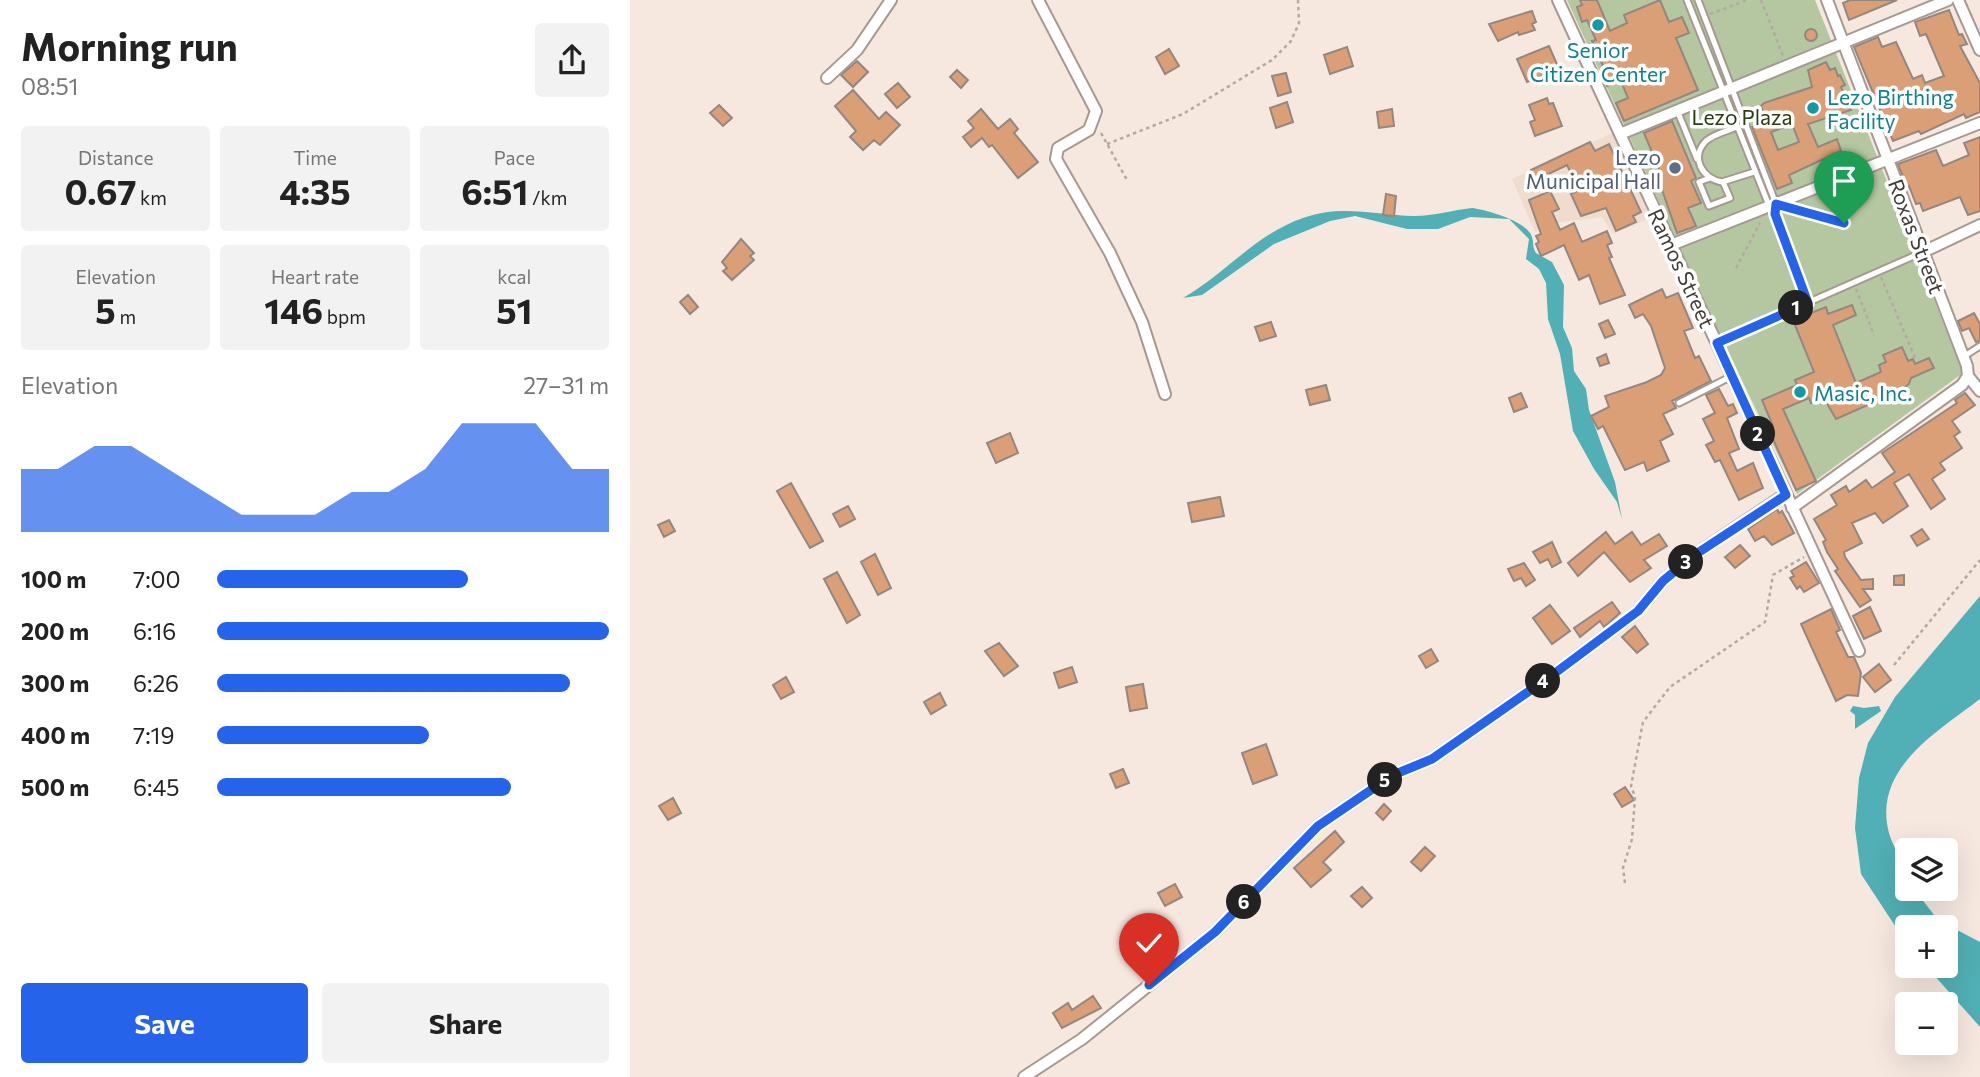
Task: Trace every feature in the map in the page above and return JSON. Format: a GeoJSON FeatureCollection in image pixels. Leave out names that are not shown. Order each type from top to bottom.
{"type":"FeatureCollection","features":[{"type":"Feature","properties":{"kind":"street"},"geometry":{"type":"LineString","coordinates":[[827,78],[857,50],[891,0]]}},
{"type":"Feature","properties":{"kind":"street"},"geometry":{"type":"LineString","coordinates":[[1038,0],[1096,111],[1089,130],[1058,148],[1056,159],[1110,253],[1142,322],[1165,394]]}},
{"type":"Feature","properties":{"kind":"street","name":"Ramos Street"},"geometry":{"type":"LineString","coordinates":[[1558,0],[1859,651]]}},
{"type":"Feature","properties":{"kind":"street","name":"Roxas Street"},"geometry":{"type":"LineString","coordinates":[[1827,0],[1964,357],[1968,376],[1980,391]]}},
{"type":"Feature","properties":{"kind":"street"},"geometry":{"type":"LineString","coordinates":[[1620,134],[1948,0]]}},
{"type":"Feature","properties":{"kind":"street"},"geometry":{"type":"LineString","coordinates":[[1958,0],[1980,50]]}},
{"type":"Feature","properties":{"kind":"street"},"geometry":{"type":"LineString","coordinates":[[1671,245],[1773,208],[1980,123]]}},
{"type":"Feature","properties":{"kind":"street"},"geometry":{"type":"LineString","coordinates":[[1923,252],[1980,225]]}},
{"type":"Feature","properties":{"kind":"street"},"geometry":{"type":"LineString","coordinates":[[1792,508],[1962,385],[1968,376]]}},
{"type":"Feature","properties":{"kind":"street"},"geometry":{"type":"LineString","coordinates":[[1024,1077],[1082,1039],[1215,932],[1318,826],[1393,775],[1432,759],[1544,681],[1638,611],[1663,581],[1693,556],[1786,495]]}},
{"type":"Feature","properties":{"kind":"lane"},"geometry":{"type":"LineString","coordinates":[[1687,0],[1727,90],[1808,303]]}},
{"type":"Feature","properties":{"kind":"lane"},"geometry":{"type":"LineString","coordinates":[[1698,0],[1737,127],[1754,172],[1773,208]]}},
{"type":"Feature","properties":{"kind":"lane"},"geometry":{"type":"LineString","coordinates":[[1677,110],[1699,163],[1710,178],[1723,182],[1754,172]]}},
{"type":"Feature","properties":{"kind":"lane"},"geometry":{"type":"LineString","coordinates":[[1699,163],[1699,155],[1706,141],[1737,127]]}},
{"type":"Feature","properties":{"kind":"lane"},"geometry":{"type":"LineString","coordinates":[[1710,178],[1699,182],[1709,206],[1730,198],[1723,182]]}},
{"type":"Feature","properties":{"kind":"lane"},"geometry":{"type":"LineString","coordinates":[[1717,343],[1923,252]]}},
{"type":"Feature","properties":{"kind":"lane"},"geometry":{"type":"LineString","coordinates":[[1964,357],[1980,346]]}},
{"type":"Feature","properties":{"kind":"lane"},"geometry":{"type":"LineString","coordinates":[[1678,403],[1732,376]]}},
{"type":"Feature","properties":{"kind":"path"},"geometry":{"type":"LineString","coordinates":[[1107,144],[1183,114],[1272,60],[1292,41],[1299,23],[1298,0]]}},
{"type":"Feature","properties":{"kind":"path"},"geometry":{"type":"LineString","coordinates":[[1704,17],[1746,0]]}},
{"type":"Feature","properties":{"kind":"path"},"geometry":{"type":"LineString","coordinates":[[1761,0],[1787,66]]}},
{"type":"Feature","properties":{"kind":"path"},"geometry":{"type":"LineString","coordinates":[[1094,121],[1127,180]]}},
{"type":"Feature","properties":{"kind":"path"},"geometry":{"type":"LineString","coordinates":[[1736,268],[1773,208],[1844,223]]}},
{"type":"Feature","properties":{"kind":"path"},"geometry":{"type":"LineString","coordinates":[[1879,271],[1916,360]]}},
{"type":"Feature","properties":{"kind":"path"},"geometry":{"type":"LineString","coordinates":[[1853,283],[1874,334]]}},
{"type":"Feature","properties":{"kind":"path"},"geometry":{"type":"LineString","coordinates":[[1625,883],[1623,868],[1632,839],[1635,797],[1631,786],[1643,722],[1670,687],[1765,622],[1773,575],[1813,552]]}},
{"type":"Feature","properties":{"kind":"path"},"geometry":{"type":"LineString","coordinates":[[1894,665],[1980,560]]}},
{"type":"Feature","properties":{"kind":"shaded area"},"geometry":{"type":"Polygon","coordinates":[[[1612,133],[1651,218],[1613,234],[1602,217],[1561,222],[1535,232],[1512,179],[1612,133]]]}},
{"type":"Feature","properties":{"kind":"green space","name":"Lezo Plaza"},"geometry":{"type":"Polygon","coordinates":[[[1567,0],[1815,0],[1963,373],[1797,494],[1718,331],[1567,0]]]}},
{"type":"Feature","properties":{"kind":"water"},"geometry":{"type":"Polygon","coordinates":[[[1472,208],[1496,214],[1515,221],[1529,231],[1536,253],[1552,262],[1564,285],[1563,327],[1572,348],[1574,371],[1586,389],[1589,410],[1615,482],[1622,519],[1617,502],[1594,469],[1573,431],[1560,354],[1548,319],[1546,283],[1539,269],[1526,259],[1529,239],[1509,219],[1470,217],[1438,229],[1407,229],[1355,216],[1330,221],[1274,244],[1202,295],[1183,298],[1270,234],[1303,218],[1345,211],[1421,216],[1472,208]]]}},
{"type":"Feature","properties":{"kind":"water"},"geometry":{"type":"Polygon","coordinates":[[[1980,596],[1980,699],[1912,754],[1899,771],[1890,790],[1886,810],[1889,833],[1895,847],[1895,901],[1923,901],[1934,915],[1895,915],[1895,926],[1861,874],[1855,828],[1859,778],[1868,743],[1895,697],[1980,596]]]}},
{"type":"Feature","properties":{"kind":"water"},"geometry":{"type":"Polygon","coordinates":[[[1853,706],[1879,706],[1881,711],[1855,729],[1855,715],[1850,711],[1853,706]]]}},
{"type":"Feature","properties":{"kind":"water"},"geometry":{"type":"Polygon","coordinates":[[[1958,930],[1980,942],[1980,1027],[1958,1002],[1958,992],[1949,992],[1937,978],[1958,978],[1958,930]]]}},
{"type":"Feature","properties":{"kind":"building"},"geometry":{"type":"Polygon","coordinates":[[[1580,0],[1597,0],[1610,31],[1627,23],[1624,15],[1660,0],[1669,22],[1682,17],[1689,33],[1676,38],[1698,90],[1624,121],[1616,103],[1628,98],[1621,81],[1607,86],[1604,77],[1607,75],[1592,41],[1596,40],[1587,20],[1582,22],[1577,7],[1582,5],[1580,0]]]}},
{"type":"Feature","properties":{"kind":"building"},"geometry":{"type":"Polygon","coordinates":[[[1850,0],[1897,0],[1849,20],[1843,3],[1850,0]]]}},
{"type":"Feature","properties":{"kind":"building"},"geometry":{"type":"Polygon","coordinates":[[[1949,10],[1959,35],[1962,34],[1967,44],[1960,46],[1980,83],[1980,112],[1966,118],[1964,114],[1921,134],[1919,131],[1893,141],[1854,47],[1878,37],[1882,47],[1896,42],[1913,79],[1922,75],[1925,83],[1944,76],[1926,34],[1920,36],[1915,22],[1949,10]]]}},
{"type":"Feature","properties":{"kind":"building"},"geometry":{"type":"Polygon","coordinates":[[[1532,11],[1536,22],[1532,24],[1535,30],[1519,35],[1518,32],[1498,41],[1489,24],[1532,11]]]}},
{"type":"Feature","properties":{"kind":"building"},"geometry":{"type":"Polygon","coordinates":[[[1811,29],[1817,35],[1811,41],[1805,35],[1811,29]]]}},
{"type":"Feature","properties":{"kind":"building"},"geometry":{"type":"Polygon","coordinates":[[[1549,46],[1559,69],[1527,82],[1517,59],[1549,46]]]}},
{"type":"Feature","properties":{"kind":"building"},"geometry":{"type":"Polygon","coordinates":[[[1347,47],[1353,66],[1330,74],[1324,55],[1347,47]]]}},
{"type":"Feature","properties":{"kind":"building"},"geometry":{"type":"Polygon","coordinates":[[[1169,49],[1179,66],[1165,74],[1156,57],[1169,49]]]}},
{"type":"Feature","properties":{"kind":"building"},"geometry":{"type":"Polygon","coordinates":[[[857,61],[868,72],[853,87],[841,75],[857,61]]]}},
{"type":"Feature","properties":{"kind":"building"},"geometry":{"type":"Polygon","coordinates":[[[1826,62],[1830,70],[1835,68],[1845,85],[1841,87],[1851,110],[1808,124],[1818,147],[1837,139],[1841,151],[1789,175],[1792,183],[1777,189],[1752,127],[1767,121],[1761,106],[1764,103],[1812,87],[1808,70],[1826,62]],[[1792,124],[1771,132],[1778,150],[1799,142],[1792,124]]]}},
{"type":"Feature","properties":{"kind":"building"},"geometry":{"type":"Polygon","coordinates":[[[957,70],[968,80],[961,88],[950,77],[957,70]]]}},
{"type":"Feature","properties":{"kind":"building"},"geometry":{"type":"Polygon","coordinates":[[[1286,73],[1291,92],[1278,96],[1272,76],[1286,73]]]}},
{"type":"Feature","properties":{"kind":"building"},"geometry":{"type":"Polygon","coordinates":[[[898,83],[910,97],[897,108],[885,94],[898,83]]]}},
{"type":"Feature","properties":{"kind":"building"},"geometry":{"type":"Polygon","coordinates":[[[853,90],[879,119],[886,112],[900,125],[880,145],[874,140],[863,150],[850,137],[856,131],[835,106],[853,90]]]}},
{"type":"Feature","properties":{"kind":"building"},"geometry":{"type":"Polygon","coordinates":[[[1547,98],[1549,104],[1553,103],[1562,126],[1535,136],[1530,122],[1535,120],[1529,105],[1547,98]]]}},
{"type":"Feature","properties":{"kind":"building"},"geometry":{"type":"Polygon","coordinates":[[[1287,102],[1293,122],[1276,128],[1270,108],[1287,102]]]}},
{"type":"Feature","properties":{"kind":"building"},"geometry":{"type":"Polygon","coordinates":[[[719,105],[732,118],[723,126],[710,113],[719,105]]]}},
{"type":"Feature","properties":{"kind":"building"},"geometry":{"type":"Polygon","coordinates":[[[981,109],[998,129],[1010,119],[1018,129],[1014,133],[1038,162],[1018,178],[992,145],[989,147],[982,138],[971,147],[963,137],[974,128],[968,121],[981,109]]]}},
{"type":"Feature","properties":{"kind":"building"},"geometry":{"type":"Polygon","coordinates":[[[1392,109],[1394,126],[1379,128],[1377,112],[1392,109]]]}},
{"type":"Feature","properties":{"kind":"building","name":"Lezo Municipal Hall"},"geometry":{"type":"Polygon","coordinates":[[[1672,121],[1696,178],[1691,181],[1701,203],[1688,208],[1696,226],[1677,233],[1658,178],[1662,176],[1644,133],[1672,121]]]}},
{"type":"Feature","properties":{"kind":"building"},"geometry":{"type":"Polygon","coordinates":[[[1980,137],[1980,211],[1968,215],[1960,197],[1923,211],[1920,203],[1916,204],[1898,164],[1936,150],[1943,166],[1969,155],[1964,143],[1980,137]]]}},
{"type":"Feature","properties":{"kind":"building"},"geometry":{"type":"Polygon","coordinates":[[[1590,142],[1595,151],[1609,144],[1641,212],[1633,216],[1636,222],[1616,231],[1606,208],[1581,216],[1571,194],[1579,190],[1567,165],[1536,180],[1531,170],[1590,142]]]}},
{"type":"Feature","properties":{"kind":"building"},"geometry":{"type":"Polygon","coordinates":[[[1550,191],[1559,209],[1552,212],[1560,230],[1574,223],[1582,242],[1607,231],[1612,243],[1607,245],[1612,257],[1609,258],[1625,295],[1600,304],[1589,275],[1579,280],[1564,245],[1541,256],[1536,236],[1541,234],[1529,200],[1550,191]]]}},
{"type":"Feature","properties":{"kind":"building"},"geometry":{"type":"Polygon","coordinates":[[[1386,194],[1396,196],[1394,216],[1383,215],[1386,194]]]}},
{"type":"Feature","properties":{"kind":"building"},"geometry":{"type":"Polygon","coordinates":[[[741,239],[754,253],[750,256],[754,260],[732,280],[723,271],[727,268],[722,262],[741,239]]]}},
{"type":"Feature","properties":{"kind":"building"},"geometry":{"type":"Polygon","coordinates":[[[1662,289],[1666,298],[1678,293],[1693,328],[1684,331],[1695,358],[1699,356],[1711,381],[1672,401],[1676,408],[1663,414],[1673,434],[1660,441],[1669,461],[1647,471],[1644,462],[1625,470],[1603,426],[1598,429],[1591,416],[1609,407],[1605,396],[1647,382],[1661,375],[1665,368],[1651,326],[1643,314],[1635,318],[1629,305],[1662,289]]]}},
{"type":"Feature","properties":{"kind":"building"},"geometry":{"type":"Polygon","coordinates":[[[688,295],[698,307],[690,314],[680,302],[688,295]]]}},
{"type":"Feature","properties":{"kind":"building"},"geometry":{"type":"Polygon","coordinates":[[[1852,305],[1856,315],[1833,325],[1856,383],[1881,372],[1879,365],[1886,362],[1883,355],[1902,347],[1908,361],[1913,359],[1915,364],[1929,358],[1934,368],[1911,378],[1909,384],[1900,391],[1836,419],[1824,398],[1811,403],[1809,398],[1783,409],[1816,481],[1796,490],[1768,428],[1773,426],[1762,400],[1797,385],[1795,380],[1814,372],[1793,320],[1826,307],[1828,314],[1852,305]]]}},
{"type":"Feature","properties":{"kind":"building"},"geometry":{"type":"Polygon","coordinates":[[[1974,313],[1980,324],[1980,341],[1976,342],[1969,328],[1962,331],[1958,321],[1974,313]]]}},
{"type":"Feature","properties":{"kind":"building"},"geometry":{"type":"Polygon","coordinates":[[[1608,320],[1615,334],[1605,338],[1599,324],[1608,320]]]}},
{"type":"Feature","properties":{"kind":"building"},"geometry":{"type":"Polygon","coordinates":[[[1271,322],[1276,336],[1260,341],[1255,327],[1271,322]]]}},
{"type":"Feature","properties":{"kind":"building"},"geometry":{"type":"Polygon","coordinates":[[[1606,354],[1609,363],[1600,366],[1597,358],[1606,354]]]}},
{"type":"Feature","properties":{"kind":"building"},"geometry":{"type":"Polygon","coordinates":[[[1326,385],[1330,400],[1310,405],[1306,390],[1326,385]]]}},
{"type":"Feature","properties":{"kind":"building"},"geometry":{"type":"Polygon","coordinates":[[[1719,389],[1728,406],[1733,404],[1737,413],[1727,418],[1739,449],[1729,453],[1737,471],[1753,463],[1763,488],[1739,500],[1720,460],[1715,462],[1706,445],[1714,441],[1703,419],[1715,413],[1706,395],[1719,389]]]}},
{"type":"Feature","properties":{"kind":"building"},"geometry":{"type":"Polygon","coordinates":[[[1521,393],[1527,407],[1514,412],[1509,398],[1521,393]]]}},
{"type":"Feature","properties":{"kind":"building"},"geometry":{"type":"Polygon","coordinates":[[[1965,393],[1975,405],[1952,421],[1960,432],[1954,436],[1962,448],[1940,463],[1945,470],[1932,479],[1945,499],[1931,509],[1909,474],[1894,483],[1908,506],[1883,523],[1875,513],[1852,523],[1862,543],[1844,552],[1845,557],[1861,580],[1873,579],[1873,589],[1863,589],[1871,600],[1860,607],[1835,571],[1838,569],[1827,552],[1823,542],[1826,540],[1814,519],[1837,505],[1831,495],[1846,486],[1849,492],[1866,480],[1872,488],[1895,472],[1882,453],[1957,403],[1955,400],[1965,393]]]}},
{"type":"Feature","properties":{"kind":"building"},"geometry":{"type":"Polygon","coordinates":[[[1010,433],[1018,453],[996,463],[987,443],[1010,433]]]}},
{"type":"Feature","properties":{"kind":"building"},"geometry":{"type":"Polygon","coordinates":[[[791,483],[823,541],[810,548],[777,491],[791,483]]]}},
{"type":"Feature","properties":{"kind":"building"},"geometry":{"type":"Polygon","coordinates":[[[1220,497],[1224,516],[1192,522],[1188,503],[1220,497]]]}},
{"type":"Feature","properties":{"kind":"building"},"geometry":{"type":"Polygon","coordinates":[[[848,506],[855,519],[840,527],[833,514],[848,506]]]}},
{"type":"Feature","properties":{"kind":"building"},"geometry":{"type":"Polygon","coordinates":[[[1777,509],[1779,513],[1782,511],[1794,533],[1772,545],[1764,536],[1755,541],[1748,529],[1777,509]]]}},
{"type":"Feature","properties":{"kind":"building"},"geometry":{"type":"Polygon","coordinates":[[[669,520],[675,531],[664,537],[658,525],[669,520]]]}},
{"type":"Feature","properties":{"kind":"building"},"geometry":{"type":"Polygon","coordinates":[[[1922,529],[1929,539],[1917,546],[1911,536],[1922,529]]]}},
{"type":"Feature","properties":{"kind":"building"},"geometry":{"type":"Polygon","coordinates":[[[1606,532],[1615,544],[1632,532],[1641,545],[1659,534],[1667,546],[1644,560],[1651,568],[1630,582],[1604,552],[1578,576],[1568,563],[1606,532]]]}},
{"type":"Feature","properties":{"kind":"building"},"geometry":{"type":"Polygon","coordinates":[[[1552,542],[1561,562],[1552,567],[1548,559],[1540,563],[1533,552],[1552,542]]]}},
{"type":"Feature","properties":{"kind":"building"},"geometry":{"type":"Polygon","coordinates":[[[1740,545],[1750,556],[1735,568],[1725,557],[1740,545]]]}},
{"type":"Feature","properties":{"kind":"building"},"geometry":{"type":"Polygon","coordinates":[[[875,554],[891,588],[878,595],[861,562],[875,554]]]}},
{"type":"Feature","properties":{"kind":"building"},"geometry":{"type":"Polygon","coordinates":[[[1806,562],[1819,583],[1804,592],[1800,586],[1797,589],[1790,578],[1794,576],[1791,571],[1806,562]]]}},
{"type":"Feature","properties":{"kind":"building"},"geometry":{"type":"Polygon","coordinates":[[[1524,563],[1535,580],[1526,586],[1521,578],[1514,581],[1508,569],[1524,563]]]}},
{"type":"Feature","properties":{"kind":"building"},"geometry":{"type":"Polygon","coordinates":[[[837,572],[860,615],[847,623],[824,579],[837,572]]]}},
{"type":"Feature","properties":{"kind":"building"},"geometry":{"type":"Polygon","coordinates":[[[1904,575],[1904,585],[1894,585],[1894,576],[1904,575]]]}},
{"type":"Feature","properties":{"kind":"building"},"geometry":{"type":"Polygon","coordinates":[[[1612,602],[1620,613],[1604,627],[1600,621],[1580,637],[1574,628],[1612,602]]]}},
{"type":"Feature","properties":{"kind":"building"},"geometry":{"type":"Polygon","coordinates":[[[1550,605],[1570,631],[1552,644],[1533,618],[1550,605]]]}},
{"type":"Feature","properties":{"kind":"building"},"geometry":{"type":"Polygon","coordinates":[[[1870,607],[1881,631],[1864,639],[1853,616],[1870,607]]]}},
{"type":"Feature","properties":{"kind":"building"},"geometry":{"type":"Polygon","coordinates":[[[1831,609],[1840,630],[1836,632],[1848,657],[1854,657],[1861,673],[1858,696],[1847,695],[1836,701],[1801,624],[1831,609]]]}},
{"type":"Feature","properties":{"kind":"building"},"geometry":{"type":"Polygon","coordinates":[[[1635,626],[1648,644],[1637,653],[1622,637],[1635,626]]]}},
{"type":"Feature","properties":{"kind":"building"},"geometry":{"type":"Polygon","coordinates":[[[999,643],[1018,666],[1004,676],[985,651],[999,643]]]}},
{"type":"Feature","properties":{"kind":"building"},"geometry":{"type":"Polygon","coordinates":[[[1431,649],[1438,661],[1426,668],[1419,656],[1431,649]]]}},
{"type":"Feature","properties":{"kind":"building"},"geometry":{"type":"Polygon","coordinates":[[[1879,664],[1891,680],[1875,692],[1863,677],[1879,664]]]}},
{"type":"Feature","properties":{"kind":"building"},"geometry":{"type":"Polygon","coordinates":[[[1072,667],[1077,682],[1059,688],[1054,673],[1072,667]]]}},
{"type":"Feature","properties":{"kind":"building"},"geometry":{"type":"Polygon","coordinates":[[[786,677],[794,692],[781,699],[773,685],[786,677]]]}},
{"type":"Feature","properties":{"kind":"building"},"geometry":{"type":"Polygon","coordinates":[[[1143,684],[1147,708],[1130,711],[1126,687],[1143,684]]]}},
{"type":"Feature","properties":{"kind":"building"},"geometry":{"type":"Polygon","coordinates":[[[940,693],[946,705],[931,714],[924,702],[940,693]]]}},
{"type":"Feature","properties":{"kind":"building"},"geometry":{"type":"Polygon","coordinates":[[[1266,744],[1277,775],[1253,784],[1242,753],[1266,744]]]}},
{"type":"Feature","properties":{"kind":"building"},"geometry":{"type":"Polygon","coordinates":[[[1123,769],[1129,783],[1116,788],[1110,774],[1123,769]]]}},
{"type":"Feature","properties":{"kind":"building"},"geometry":{"type":"Polygon","coordinates":[[[1625,787],[1634,800],[1622,807],[1614,794],[1625,787]]]}},
{"type":"Feature","properties":{"kind":"building"},"geometry":{"type":"Polygon","coordinates":[[[673,798],[681,813],[668,820],[659,806],[673,798]]]}},
{"type":"Feature","properties":{"kind":"building"},"geometry":{"type":"Polygon","coordinates":[[[1384,804],[1391,811],[1383,820],[1376,813],[1384,804]]]}},
{"type":"Feature","properties":{"kind":"building"},"geometry":{"type":"Polygon","coordinates":[[[1335,831],[1344,842],[1323,862],[1331,870],[1311,887],[1294,868],[1335,831]]]}},
{"type":"Feature","properties":{"kind":"building"},"geometry":{"type":"Polygon","coordinates":[[[1425,847],[1435,856],[1421,871],[1411,862],[1425,847]]]}},
{"type":"Feature","properties":{"kind":"building"},"geometry":{"type":"Polygon","coordinates":[[[1175,884],[1182,897],[1165,906],[1158,893],[1175,884]]]}},
{"type":"Feature","properties":{"kind":"building"},"geometry":{"type":"Polygon","coordinates":[[[1362,887],[1372,898],[1362,907],[1351,896],[1362,887]]]}},
{"type":"Feature","properties":{"kind":"building"},"geometry":{"type":"Polygon","coordinates":[[[1093,996],[1101,1008],[1062,1028],[1053,1013],[1068,1003],[1072,1010],[1093,996]]]}},
{"type":"Feature","properties":{"kind":"place","name":"Senior Citizen Center"},"geometry":{"type":"Point","coordinates":[1598,25]}},
{"type":"Feature","properties":{"kind":"place","name":"Lezo Birthing Facility"},"geometry":{"type":"Point","coordinates":[1813,108]}},
{"type":"Feature","properties":{"kind":"place","name":"Lezo Municipal Hall"},"geometry":{"type":"Point","coordinates":[1675,168]}},
{"type":"Feature","properties":{"kind":"place","name":"Masic, Inc."},"geometry":{"type":"Point","coordinates":[1800,392]}},
{"type":"Feature","properties":{"kind":"route"},"geometry":{"type":"LineString","coordinates":[[1149,985],[1215,932],[1318,826],[1393,775],[1432,759],[1555,673],[1638,611],[1663,581],[1693,556],[1786,495],[1717,343],[1808,303],[1775,214],[1776,204],[1844,223]]}}]}
